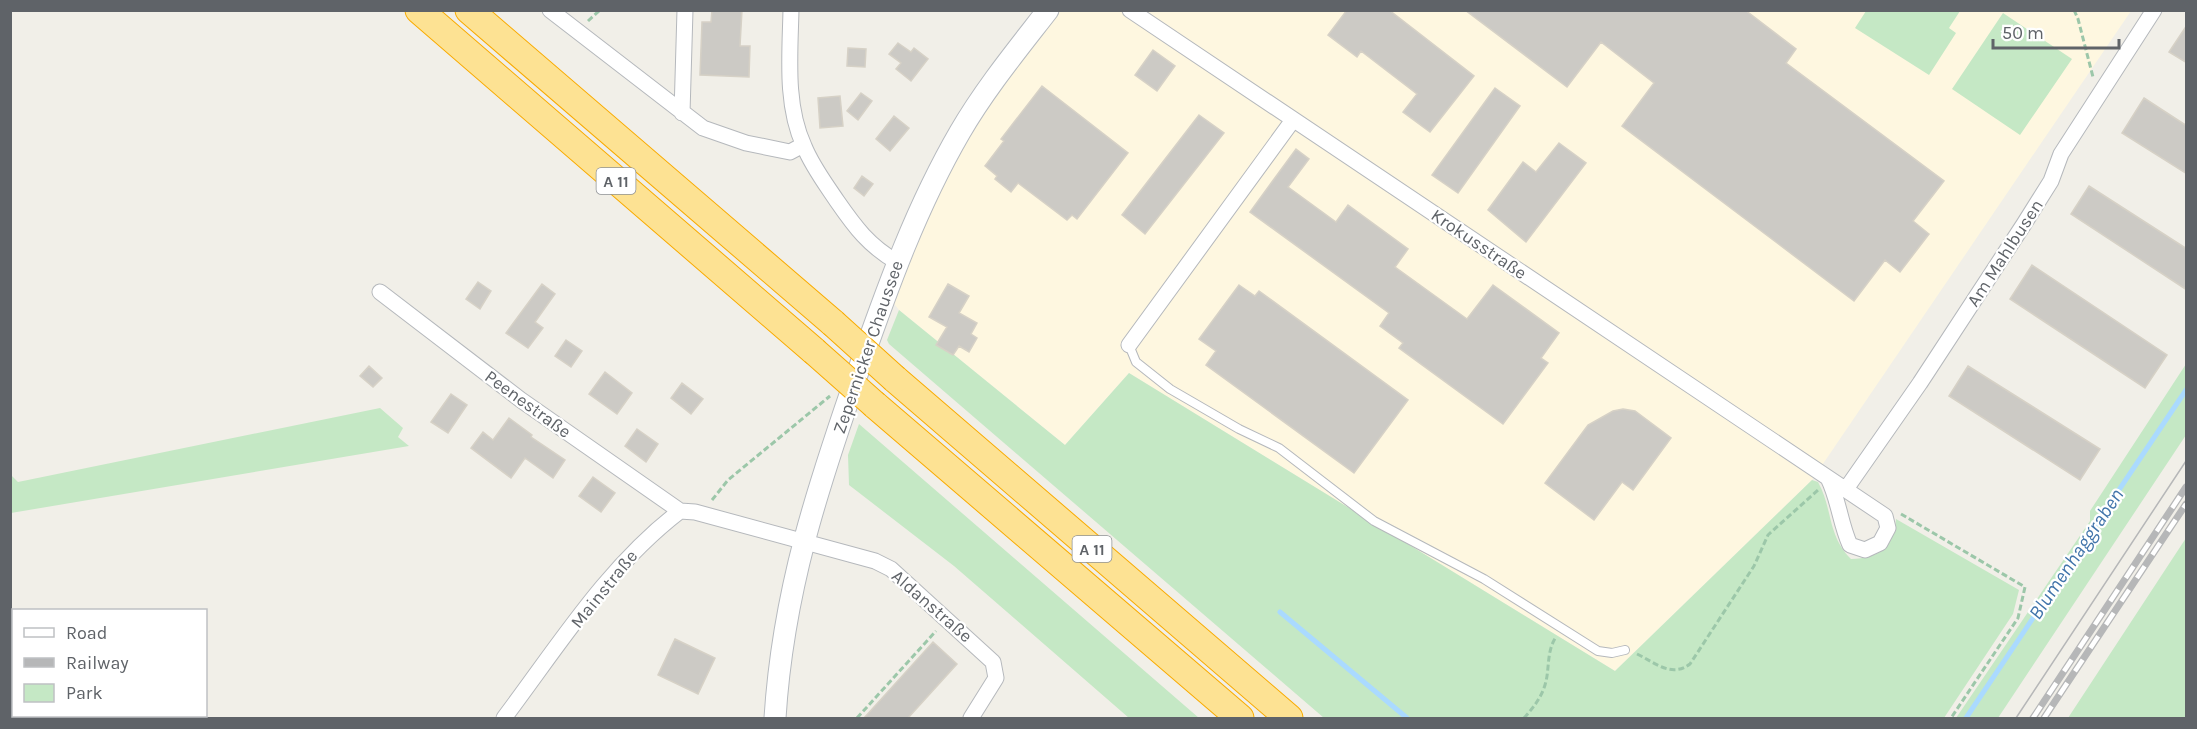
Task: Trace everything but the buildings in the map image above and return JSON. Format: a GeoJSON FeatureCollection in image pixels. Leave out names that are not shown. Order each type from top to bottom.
{"type":"FeatureCollection","features":[{"type":"Feature","properties":{"kind":"highway","name":"A 11"},"geometry":{"type":"LineString","coordinates":[[419,10],[1240,718]]}},
{"type":"Feature","properties":{"kind":"highway","name":"A 11"},"geometry":{"type":"LineString","coordinates":[[469,10],[1289,718]]}},
{"type":"Feature","properties":{"kind":"main road","name":"Zepernicker Chaussee"},"geometry":{"type":"LineString","coordinates":[[775,718],[778,664],[802,542],[839,426],[897,262],[960,132],[980,100],[1048,10]]}},
{"type":"Feature","properties":{"kind":"street"},"geometry":{"type":"LineString","coordinates":[[549,10],[702,128],[746,143],[790,152],[803,145]]}},
{"type":"Feature","properties":{"kind":"street"},"geometry":{"type":"LineString","coordinates":[[682,113],[685,10]]}},
{"type":"Feature","properties":{"kind":"street"},"geometry":{"type":"LineString","coordinates":[[791,10],[790,79],[797,127],[803,145],[817,173],[858,233],[878,251],[897,262]]}},
{"type":"Feature","properties":{"kind":"street","name":"Krokusstraße"},"geometry":{"type":"LineString","coordinates":[[1130,10],[1885,516],[1888,528],[1880,543],[1865,550],[1850,545],[1842,529],[1835,492],[1828,478]]}},
{"type":"Feature","properties":{"kind":"street","name":"Am Mahlbusen"},"geometry":{"type":"LineString","coordinates":[[1846,489],[1972,304],[2051,181],[2061,154],[2154,10]]}},
{"type":"Feature","properties":{"kind":"street"},"geometry":{"type":"LineString","coordinates":[[1129,345],[1293,120]]}},
{"type":"Feature","properties":{"kind":"street","name":"Peenestraße"},"geometry":{"type":"LineString","coordinates":[[380,292],[521,400],[680,511]]}},
{"type":"Feature","properties":{"kind":"street"},"geometry":{"type":"LineString","coordinates":[[680,511],[701,514],[802,542]]}},
{"type":"Feature","properties":{"kind":"street","name":"Mainstraße"},"geometry":{"type":"LineString","coordinates":[[504,718],[608,578],[643,542],[680,511]]}},
{"type":"Feature","properties":{"kind":"street","name":"Aldanstraße"},"geometry":{"type":"LineString","coordinates":[[802,542],[884,565],[988,655],[997,670],[996,678],[971,718]]}},
{"type":"Feature","properties":{"kind":"lane"},"geometry":{"type":"LineString","coordinates":[[1129,345],[1137,362],[1170,389],[1239,429],[1280,448],[1374,521],[1484,579],[1598,651],[1612,653],[1624,650]]}},
{"type":"Feature","properties":{"kind":"path"},"geometry":{"type":"LineString","coordinates":[[2074,10],[2093,77],[2102,91]]}},
{"type":"Feature","properties":{"kind":"path"},"geometry":{"type":"LineString","coordinates":[[701,514],[728,480],[831,394]]}},
{"type":"Feature","properties":{"kind":"path"},"geometry":{"type":"LineString","coordinates":[[1624,650],[1671,671],[1681,671],[1690,664],[1754,566],[1768,534],[1785,521],[1828,478]]}},
{"type":"Feature","properties":{"kind":"path"},"geometry":{"type":"LineString","coordinates":[[1895,509],[2025,587],[2018,618],[1951,718]]}},
{"type":"Feature","properties":{"kind":"path"},"geometry":{"type":"LineString","coordinates":[[856,718],[940,626]]}},
{"type":"Feature","properties":{"kind":"path"},"geometry":{"type":"LineString","coordinates":[[1524,718],[1536,704],[1546,684],[1552,643],[1563,628]]}},
{"type":"Feature","properties":{"kind":"shaded area"},"geometry":{"type":"Polygon","coordinates":[[[1059,11],[2131,11],[1812,480],[1615,671],[1129,373],[1065,445],[899,310],[892,301],[942,175],[1016,62],[1059,11]]]}},
{"type":"Feature","properties":{"kind":"green space"},"geometry":{"type":"Polygon","coordinates":[[[1867,10],[1960,11],[1949,28],[1956,33],[1929,75],[1855,28],[1867,10]]]}},
{"type":"Feature","properties":{"kind":"green space"},"geometry":{"type":"Polygon","coordinates":[[[2003,13],[2072,59],[2020,135],[1952,89],[2003,13]]]}},
{"type":"Feature","properties":{"kind":"green space"},"geometry":{"type":"Polygon","coordinates":[[[899,310],[1065,445],[1129,373],[1615,671],[1812,480],[1818,482],[1823,492],[1838,541],[1851,559],[1870,556],[1883,550],[1892,537],[1896,519],[2019,590],[2013,614],[1944,718],[1324,718],[889,344],[887,340],[899,310]]]}},
{"type":"Feature","properties":{"kind":"green space"},"geometry":{"type":"Polygon","coordinates":[[[2186,364],[2186,435],[1998,718],[1956,718],[2090,521],[2090,511],[2186,364]]]}},
{"type":"Feature","properties":{"kind":"green space"},"geometry":{"type":"Polygon","coordinates":[[[380,408],[403,428],[398,437],[409,446],[11,513],[11,475],[18,482],[380,408]]]}},
{"type":"Feature","properties":{"kind":"green space"},"geometry":{"type":"Polygon","coordinates":[[[859,424],[1199,718],[1129,718],[954,566],[849,485],[848,455],[859,424]]]}},
{"type":"Feature","properties":{"kind":"green space"},"geometry":{"type":"Polygon","coordinates":[[[2186,538],[2186,718],[2068,718],[2186,538]]]}},
{"type":"Feature","properties":{"kind":"waterway","name":"Blumenhaggraben"},"geometry":{"type":"LineString","coordinates":[[1966,718],[2186,390]]}},
{"type":"Feature","properties":{"kind":"waterway"},"geometry":{"type":"LineString","coordinates":[[1280,612],[1407,718]]}},
{"type":"Feature","properties":{"kind":"tram line"},"geometry":{"type":"LineString","coordinates":[[2016,718],[2186,461]]}},
{"type":"Feature","properties":{"kind":"railway"},"geometry":{"type":"LineString","coordinates":[[2033,718],[2186,487]]}},
{"type":"Feature","properties":{"kind":"railway"},"geometry":{"type":"LineString","coordinates":[[2044,718],[2186,504]]}}]}
